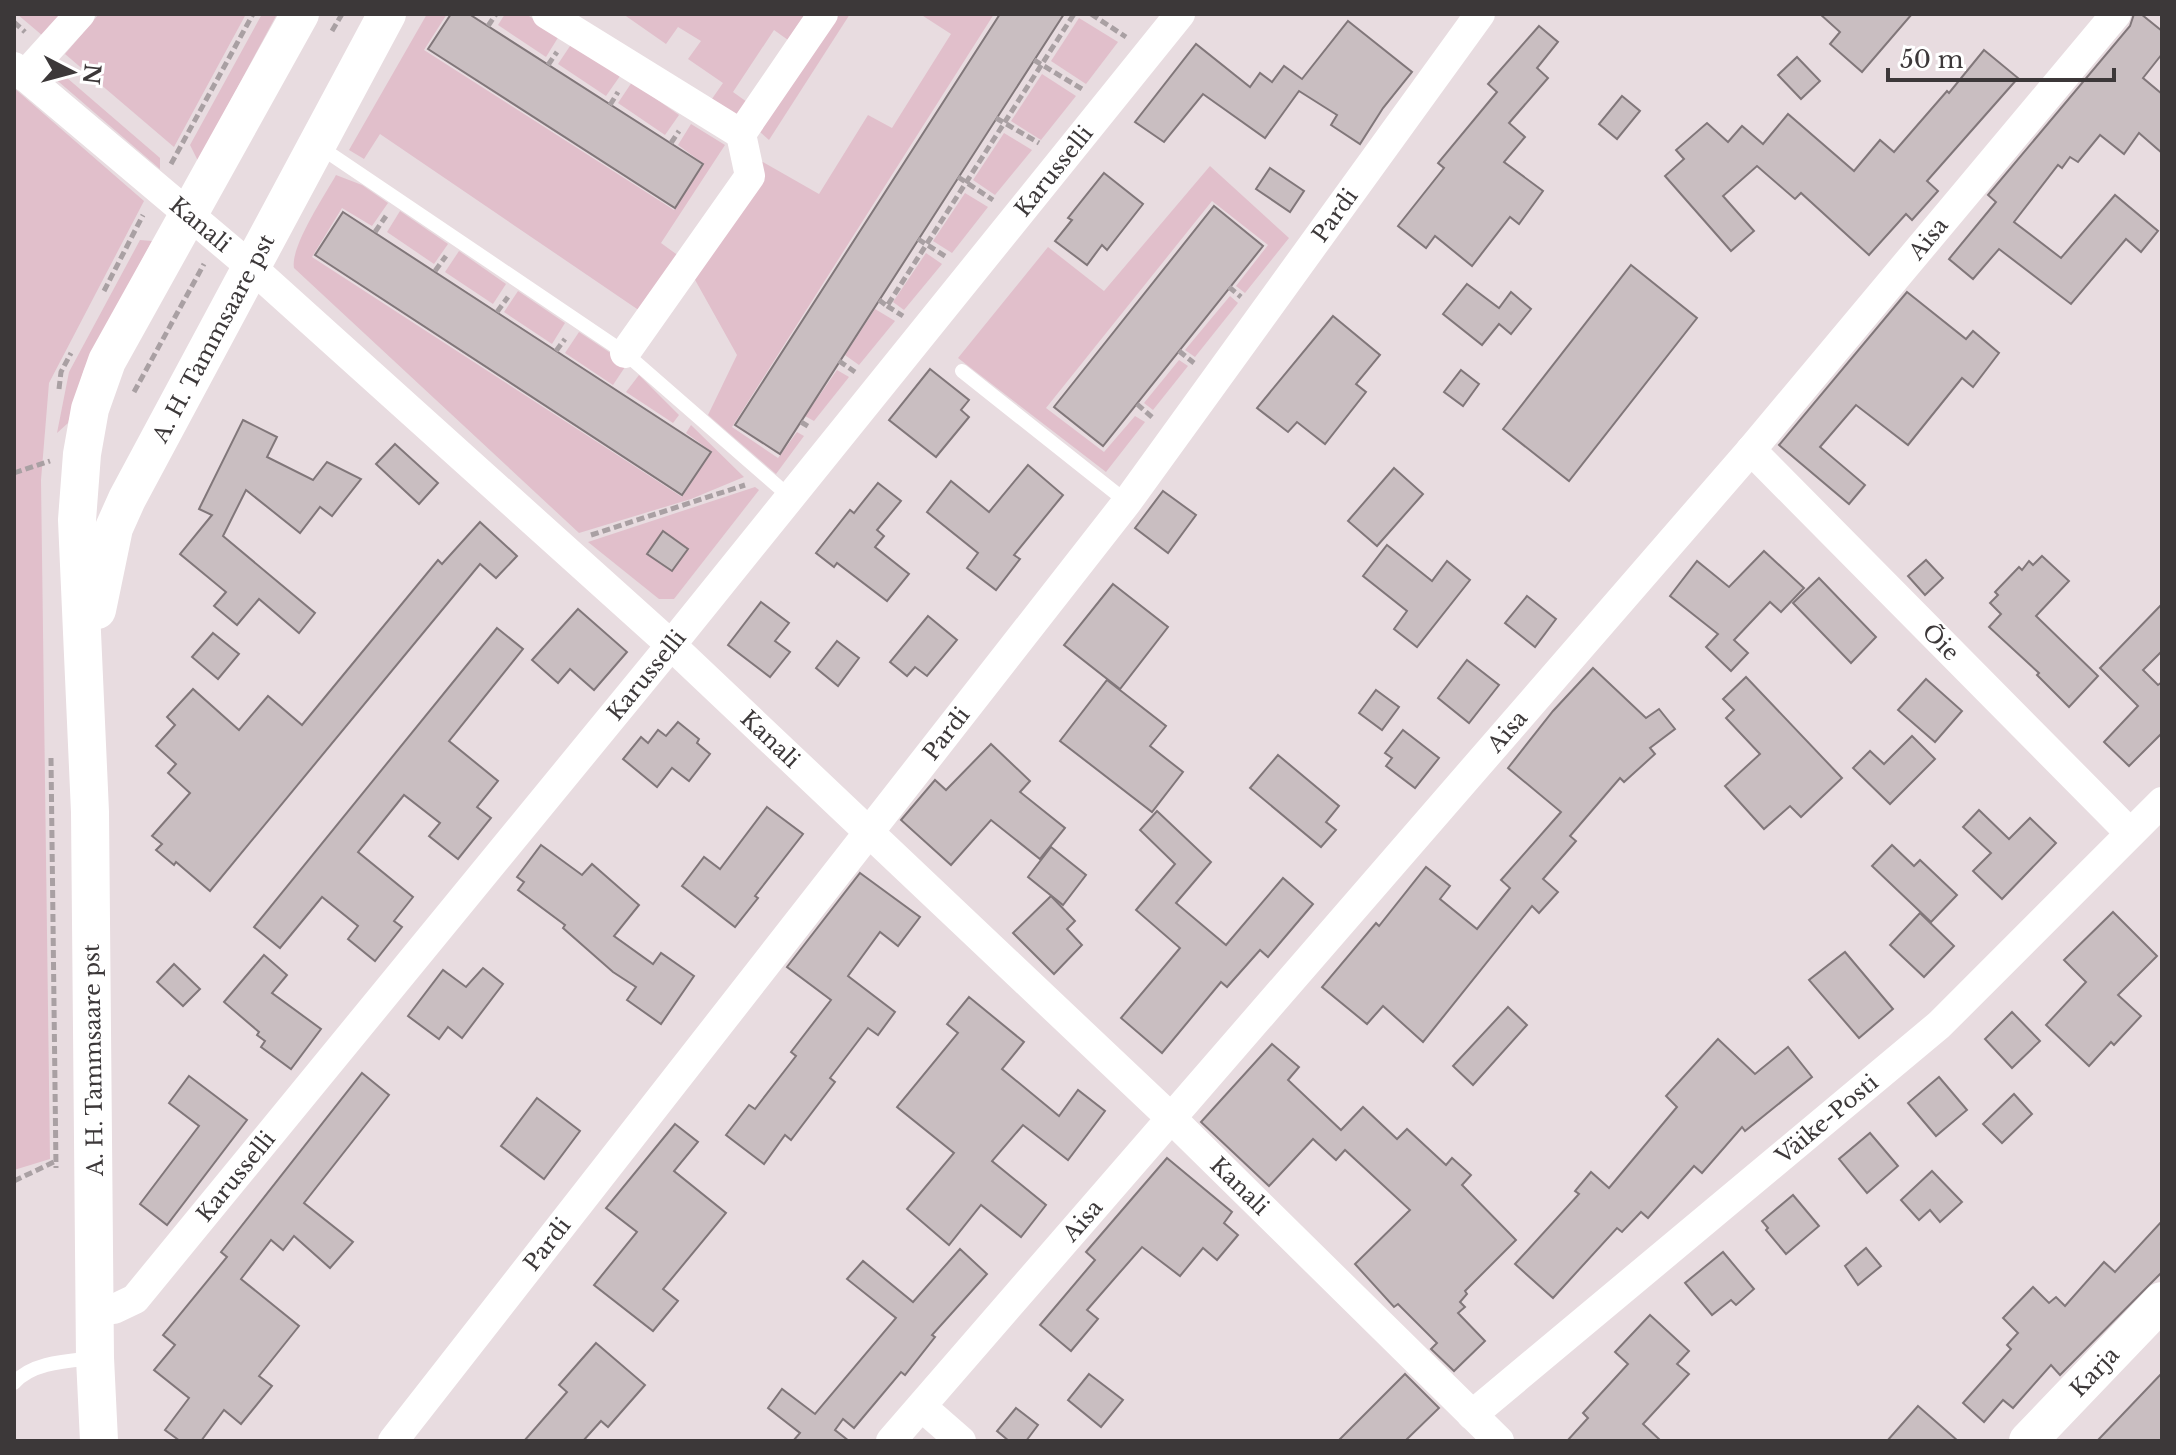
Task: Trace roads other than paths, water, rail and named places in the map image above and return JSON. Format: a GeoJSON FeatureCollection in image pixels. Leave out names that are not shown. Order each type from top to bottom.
{"type":"FeatureCollection","features":[{"type":"Feature","properties":{"kind":"street"},"geometry":{"type":"LineString","coordinates":[[19,72],[80,14]]}},
{"type":"Feature","properties":{"kind":"street","name":"A. H. Tammsaare pst"},"geometry":{"type":"LineString","coordinates":[[99,1441],[95,1358],[90,812],[77,520],[82,454],[90,409],[107,361],[300,14]]}},
{"type":"Feature","properties":{"kind":"street","name":"A. H. Tammsaare pst"},"geometry":{"type":"LineString","coordinates":[[86,679],[103,572],[114,528],[140,472],[387,14]]}},
{"type":"Feature","properties":{"kind":"street"},"geometry":{"type":"LineString","coordinates":[[547,14],[741,134],[750,176],[625,353]]}},
{"type":"Feature","properties":{"kind":"street"},"geometry":{"type":"LineString","coordinates":[[741,134],[823,14]]}},
{"type":"Feature","properties":{"kind":"street","name":"Karusselli"},"geometry":{"type":"LineString","coordinates":[[96,1309],[114,1309],[135,1299],[671,645],[779,487],[1180,14]]}},
{"type":"Feature","properties":{"kind":"street","name":"Pardi"},"geometry":{"type":"LineString","coordinates":[[393,1441],[1127,502],[1480,14]]}},
{"type":"Feature","properties":{"kind":"street","name":"Aisa"},"geometry":{"type":"LineString","coordinates":[[891,1441],[1751,450],[2116,14]]}},
{"type":"Feature","properties":{"kind":"street","name":"Kanali"},"geometry":{"type":"LineString","coordinates":[[19,72],[250,266],[671,645],[1172,1119],[1499,1441]]}},
{"type":"Feature","properties":{"kind":"street","name":"Õie"},"geometry":{"type":"LineString","coordinates":[[1751,450],[2130,833]]}},
{"type":"Feature","properties":{"kind":"street","name":"Väike-Posti"},"geometry":{"type":"LineString","coordinates":[[1472,1415],[1939,1025],[2162,802]]}},
{"type":"Feature","properties":{"kind":"street","name":"Karja"},"geometry":{"type":"LineString","coordinates":[[2028,1441],[2162,1301]]}},
{"type":"Feature","properties":{"kind":"street"},"geometry":{"type":"LineString","coordinates":[[922,1407],[961,1441]]}},
{"type":"Feature","properties":{"kind":"lane"},"geometry":{"type":"LineString","coordinates":[[316,144],[625,353],[779,487]]}},
{"type":"Feature","properties":{"kind":"lane"},"geometry":{"type":"LineString","coordinates":[[962,371],[1127,502]]}},
{"type":"Feature","properties":{"kind":"lane"},"geometry":{"type":"LineString","coordinates":[[14,1383],[23,1373],[62,1361],[95,1358]]}}]}
